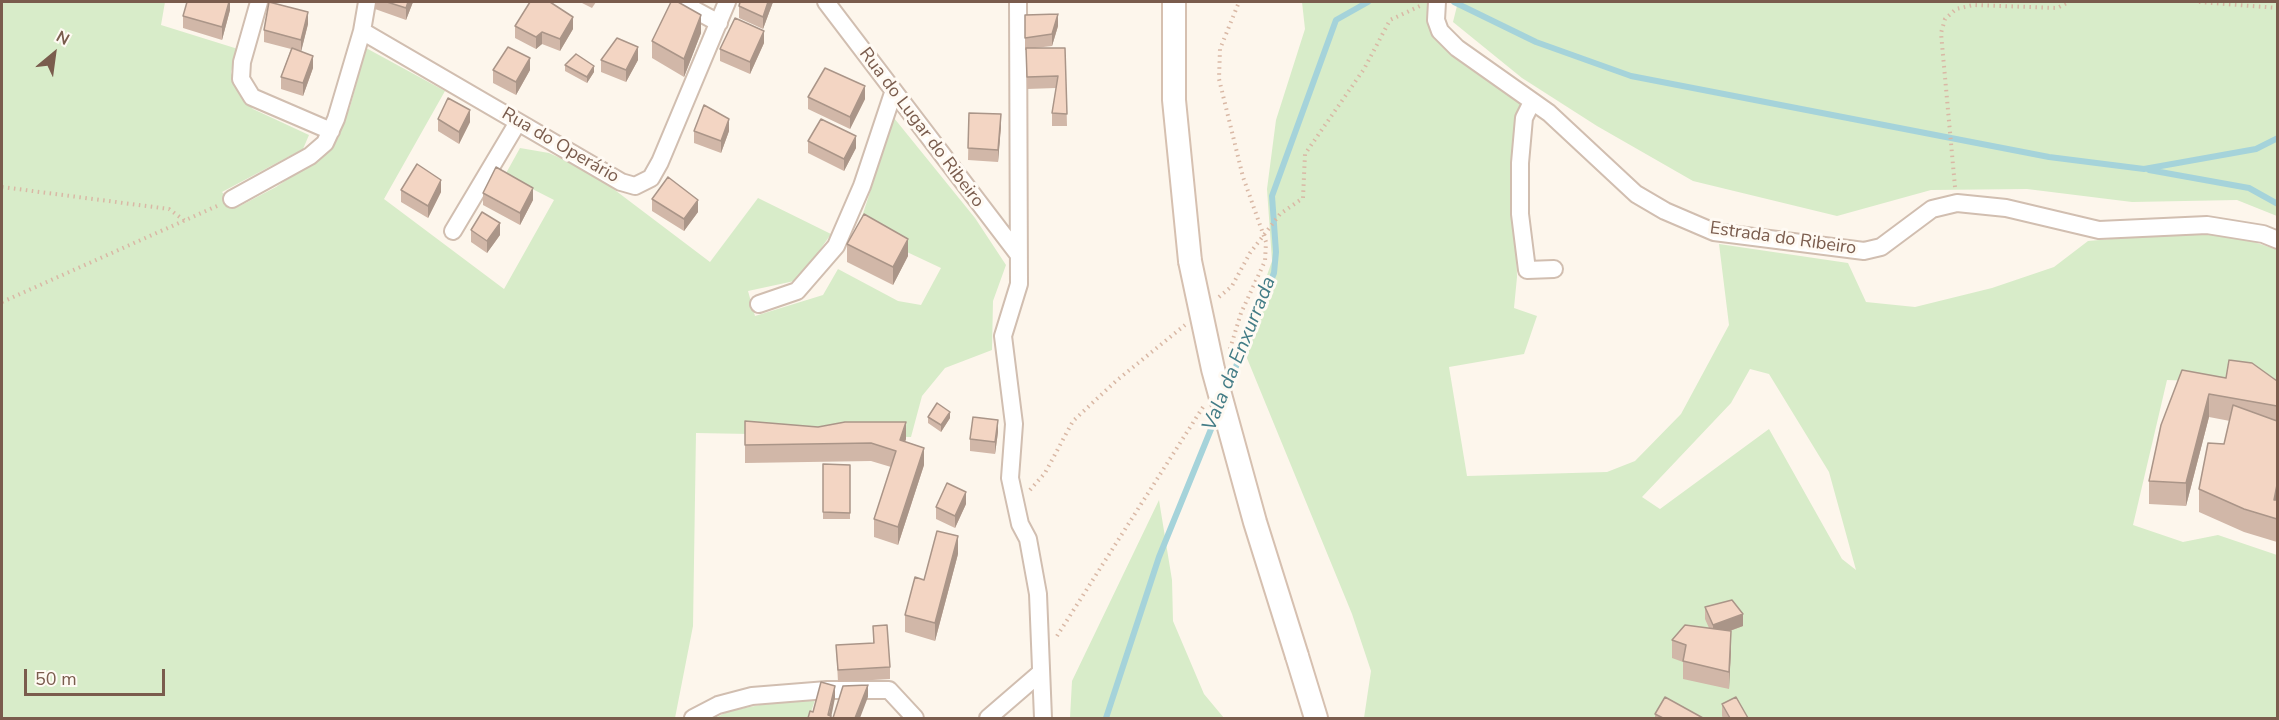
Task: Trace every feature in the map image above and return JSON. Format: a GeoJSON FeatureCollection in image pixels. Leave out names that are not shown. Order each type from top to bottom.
{"type":"FeatureCollection","features":[{"type":"Feature","properties":{"kind":"main road"},"geometry":{"type":"LineString","coordinates":[[1174,2],[1174,100],[1190,261],[1213,369],[1243,479],[1316,718]]}},
{"type":"Feature","properties":{"kind":"street"},"geometry":{"type":"LineString","coordinates":[[259,2],[242,62],[241,79],[252,97],[331,131]]}},
{"type":"Feature","properties":{"kind":"street"},"geometry":{"type":"LineString","coordinates":[[232,199],[310,156],[325,143],[331,131],[362,31],[368,2]]}},
{"type":"Feature","properties":{"kind":"street"},"geometry":{"type":"LineString","coordinates":[[680,2],[719,23]]}},
{"type":"Feature","properties":{"kind":"street","name":"Rua do Operário"},"geometry":{"type":"LineString","coordinates":[[362,31],[621,182],[635,186],[651,178],[660,162],[727,2]]}},
{"type":"Feature","properties":{"kind":"street","name":"Rua do Lugar do Ribeiro"},"geometry":{"type":"LineString","coordinates":[[826,2],[893,93],[1018,254]]}},
{"type":"Feature","properties":{"kind":"street"},"geometry":{"type":"LineString","coordinates":[[1018,2],[1018,284],[1003,336],[1014,424],[1010,478],[1020,524],[1028,539],[1038,594],[1039,674],[1043,718]]}},
{"type":"Feature","properties":{"kind":"street","name":"Estrada do Ribeiro"},"geometry":{"type":"LineString","coordinates":[[1437,2],[1436,20],[1440,31],[1457,48],[1579,139],[1636,194],[1665,211],[1714,232],[1864,251],[1881,247],[1932,209],[1957,203],[2006,208],[2099,230],[2207,225],[2263,234],[2277,240]]}},
{"type":"Feature","properties":{"kind":"street"},"geometry":{"type":"LineString","coordinates":[[759,304],[797,291],[836,246],[862,186],[893,93]]}},
{"type":"Feature","properties":{"kind":"street"},"geometry":{"type":"LineString","coordinates":[[1532,102],[1524,118],[1520,163],[1520,214],[1527,270],[1554,269]]}},
{"type":"Feature","properties":{"kind":"street"},"geometry":{"type":"LineString","coordinates":[[453,231],[518,122]]}},
{"type":"Feature","properties":{"kind":"street"},"geometry":{"type":"LineString","coordinates":[[988,718],[1039,674]]}},
{"type":"Feature","properties":{"kind":"street"},"geometry":{"type":"LineString","coordinates":[[693,718],[718,705],[752,696],[827,690],[889,690],[915,718]]}},
{"type":"Feature","properties":{"kind":"path"},"geometry":{"type":"LineString","coordinates":[[1229,354],[1241,314],[1265,261],[1264,233],[1250,201],[1229,130],[1219,79],[1220,49],[1239,2]]}},
{"type":"Feature","properties":{"kind":"path"},"geometry":{"type":"LineString","coordinates":[[1214,301],[1232,286],[1264,233],[1280,214],[1303,198],[1305,154],[1364,69],[1390,20],[1429,2]]}},
{"type":"Feature","properties":{"kind":"path"},"geometry":{"type":"LineString","coordinates":[[1957,203],[1941,33],[1945,19],[1956,9],[1973,5],[2058,8],[2069,2]]}},
{"type":"Feature","properties":{"kind":"path"},"geometry":{"type":"LineString","coordinates":[[2199,2],[2277,8]]}},
{"type":"Feature","properties":{"kind":"path"},"geometry":{"type":"LineString","coordinates":[[2,187],[169,209],[184,220]]}},
{"type":"Feature","properties":{"kind":"path"},"geometry":{"type":"LineString","coordinates":[[2,302],[232,199]]}},
{"type":"Feature","properties":{"kind":"path"},"geometry":{"type":"LineString","coordinates":[[1016,507],[1045,473],[1073,421],[1116,381],[1188,323]]}},
{"type":"Feature","properties":{"kind":"path"},"geometry":{"type":"LineString","coordinates":[[1054,641],[1205,404]]}},
{"type":"Feature","properties":{"kind":"green space"},"geometry":{"type":"Polygon","coordinates":[[[2,2],[165,2],[161,25],[238,49],[231,72],[236,88],[253,109],[309,135],[303,149],[222,192],[236,208],[276,187],[332,149],[350,107],[366,48],[445,91],[384,199],[504,289],[554,200],[505,175],[520,148],[549,153],[591,172],[710,262],[758,198],[831,234],[799,280],[748,291],[755,316],[823,295],[838,269],[898,301],[921,305],[941,268],[858,229],[894,118],[975,218],[1006,265],[993,301],[992,350],[945,368],[922,396],[911,437],[696,433],[693,626],[675,718],[2,718],[2,2]]]}},
{"type":"Feature","properties":{"kind":"green space"},"geometry":{"type":"Polygon","coordinates":[[[1302,2],[1431,2],[1434,29],[1522,104],[1514,147],[1517,277],[1514,308],[1537,316],[1524,354],[1449,367],[1467,476],[1607,472],[1635,461],[1681,414],[1729,325],[1719,244],[1848,263],[1866,302],[1915,307],[1992,288],[2054,267],[2088,241],[2218,230],[2278,250],[2277,404],[2221,382],[2167,380],[2133,525],[2183,542],[2218,535],[2277,555],[2277,718],[1364,718],[1371,671],[1352,614],[1242,346],[1272,261],[1267,189],[1276,120],[1305,29],[1302,2]],[[1750,369],[1731,403],[1642,497],[1660,509],[1769,429],[1842,559],[1856,570],[1829,472],[1769,374],[1750,369]]]}},
{"type":"Feature","properties":{"kind":"green space"},"geometry":{"type":"Polygon","coordinates":[[[1458,2],[2277,2],[2277,216],[2237,200],[2132,202],[2027,189],[1931,190],[1837,216],[1693,181],[1597,126],[1522,78],[1453,22],[1458,2]]]}},
{"type":"Feature","properties":{"kind":"green space"},"geometry":{"type":"Polygon","coordinates":[[[1159,500],[1172,580],[1173,621],[1204,694],[1224,718],[1070,718],[1072,681],[1159,500]]]}},
{"type":"Feature","properties":{"kind":"green space"},"geometry":{"type":"Polygon","coordinates":[[[817,694],[809,718],[715,718],[729,711],[817,694]]]}},
{"type":"Feature","properties":{"kind":"building"},"geometry":{"type":"Polygon","coordinates":[[[187,2],[229,2],[222,27],[183,16],[187,2]]]}},
{"type":"Feature","properties":{"kind":"building"},"geometry":{"type":"Polygon","coordinates":[[[269,2],[308,12],[301,40],[264,30],[269,2]]]}},
{"type":"Feature","properties":{"kind":"building"},"geometry":{"type":"Polygon","coordinates":[[[387,2],[408,2],[406,8],[387,2]]]}},
{"type":"Feature","properties":{"kind":"building"},"geometry":{"type":"Polygon","coordinates":[[[530,2],[550,2],[573,17],[560,39],[542,32],[536,37],[515,26],[530,2]]]}},
{"type":"Feature","properties":{"kind":"building"},"geometry":{"type":"Polygon","coordinates":[[[671,2],[678,2],[701,15],[684,59],[652,41],[671,2]]]}},
{"type":"Feature","properties":{"kind":"building"},"geometry":{"type":"Polygon","coordinates":[[[740,2],[768,2],[763,17],[739,6],[740,2]]]}},
{"type":"Feature","properties":{"kind":"building"},"geometry":{"type":"Polygon","coordinates":[[[1058,14],[1052,34],[1025,38],[1025,15],[1058,14]]]}},
{"type":"Feature","properties":{"kind":"building"},"geometry":{"type":"Polygon","coordinates":[[[735,18],[764,31],[750,62],[720,49],[735,18]]]}},
{"type":"Feature","properties":{"kind":"building"},"geometry":{"type":"Polygon","coordinates":[[[617,38],[638,47],[626,70],[601,60],[617,38]]]}},
{"type":"Feature","properties":{"kind":"building"},"geometry":{"type":"Polygon","coordinates":[[[508,47],[530,58],[516,82],[493,70],[508,47]]]}},
{"type":"Feature","properties":{"kind":"building"},"geometry":{"type":"Polygon","coordinates":[[[292,48],[313,56],[303,83],[281,77],[292,48]]]}},
{"type":"Feature","properties":{"kind":"building"},"geometry":{"type":"Polygon","coordinates":[[[1026,48],[1065,48],[1067,114],[1052,113],[1058,76],[1027,77],[1026,48]]]}},
{"type":"Feature","properties":{"kind":"building"},"geometry":{"type":"Polygon","coordinates":[[[576,54],[594,66],[587,77],[565,65],[576,54]]]}},
{"type":"Feature","properties":{"kind":"building"},"geometry":{"type":"Polygon","coordinates":[[[825,68],[865,86],[850,117],[808,97],[825,68]]]}},
{"type":"Feature","properties":{"kind":"building"},"geometry":{"type":"Polygon","coordinates":[[[448,98],[470,110],[459,132],[438,119],[448,98]]]}},
{"type":"Feature","properties":{"kind":"building"},"geometry":{"type":"Polygon","coordinates":[[[704,105],[729,119],[721,141],[694,131],[704,105]]]}},
{"type":"Feature","properties":{"kind":"building"},"geometry":{"type":"Polygon","coordinates":[[[969,113],[1001,114],[998,150],[968,148],[969,113]]]}},
{"type":"Feature","properties":{"kind":"building"},"geometry":{"type":"Polygon","coordinates":[[[821,119],[856,136],[844,159],[808,141],[821,119]]]}},
{"type":"Feature","properties":{"kind":"building"},"geometry":{"type":"Polygon","coordinates":[[[417,164],[441,180],[428,206],[401,190],[417,164]]]}},
{"type":"Feature","properties":{"kind":"building"},"geometry":{"type":"Polygon","coordinates":[[[496,167],[533,188],[520,213],[483,193],[496,167]]]}},
{"type":"Feature","properties":{"kind":"building"},"geometry":{"type":"Polygon","coordinates":[[[668,177],[698,200],[684,219],[652,199],[668,177]]]}},
{"type":"Feature","properties":{"kind":"building"},"geometry":{"type":"Polygon","coordinates":[[[482,212],[500,223],[487,241],[471,230],[482,212]]]}},
{"type":"Feature","properties":{"kind":"building"},"geometry":{"type":"Polygon","coordinates":[[[864,214],[908,239],[893,267],[847,244],[864,214]]]}},
{"type":"Feature","properties":{"kind":"building"},"geometry":{"type":"Polygon","coordinates":[[[2229,360],[2252,363],[2277,381],[2277,406],[2209,394],[2186,483],[2149,481],[2161,425],[2182,370],[2226,378],[2229,360]]]}},
{"type":"Feature","properties":{"kind":"building"},"geometry":{"type":"Polygon","coordinates":[[[937,403],[950,412],[941,425],[928,417],[937,403]]]}},
{"type":"Feature","properties":{"kind":"building"},"geometry":{"type":"Polygon","coordinates":[[[2233,405],[2277,421],[2277,485],[2274,500],[2277,500],[2277,519],[2244,509],[2199,489],[2208,443],[2224,444],[2233,405]]]}},
{"type":"Feature","properties":{"kind":"building"},"geometry":{"type":"Polygon","coordinates":[[[973,417],[998,420],[995,442],[970,439],[973,417]]]}},
{"type":"Feature","properties":{"kind":"building"},"geometry":{"type":"Polygon","coordinates":[[[745,421],[818,427],[845,422],[906,422],[900,440],[924,448],[898,527],[874,519],[896,451],[871,443],[745,445],[745,421]]]}},
{"type":"Feature","properties":{"kind":"building"},"geometry":{"type":"Polygon","coordinates":[[[823,464],[850,465],[850,513],[823,512],[823,464]]]}},
{"type":"Feature","properties":{"kind":"building"},"geometry":{"type":"Polygon","coordinates":[[[947,483],[966,492],[955,516],[936,507],[947,483]]]}},
{"type":"Feature","properties":{"kind":"building"},"geometry":{"type":"Polygon","coordinates":[[[937,531],[958,536],[935,623],[905,615],[915,577],[924,580],[937,531]]]}},
{"type":"Feature","properties":{"kind":"building"},"geometry":{"type":"Polygon","coordinates":[[[1732,600],[1743,614],[1713,625],[1705,607],[1732,600]]]}},
{"type":"Feature","properties":{"kind":"building"},"geometry":{"type":"Polygon","coordinates":[[[887,625],[890,667],[838,670],[836,645],[874,643],[873,626],[887,625]]]}},
{"type":"Feature","properties":{"kind":"building"},"geometry":{"type":"Polygon","coordinates":[[[1685,625],[1731,631],[1729,672],[1683,661],[1686,645],[1672,640],[1685,625]]]}},
{"type":"Feature","properties":{"kind":"building"},"geometry":{"type":"Polygon","coordinates":[[[821,682],[835,686],[828,715],[831,716],[830,718],[808,718],[810,711],[813,712],[821,682]]]}},
{"type":"Feature","properties":{"kind":"building"},"geometry":{"type":"Polygon","coordinates":[[[868,685],[855,718],[833,718],[843,686],[868,685]]]}},
{"type":"Feature","properties":{"kind":"building"},"geometry":{"type":"Polygon","coordinates":[[[1665,697],[1703,718],[1663,718],[1655,714],[1665,697]]]}},
{"type":"Feature","properties":{"kind":"building"},"geometry":{"type":"Polygon","coordinates":[[[1736,697],[1748,718],[1730,718],[1722,704],[1736,697]]]}},
{"type":"Feature","properties":{"kind":"waterway","name":"Vala da Enxurrada"},"geometry":{"type":"LineString","coordinates":[[1226,391],[1274,273],[1276,252],[1272,196],[1336,20],[1368,2]]}},
{"type":"Feature","properties":{"kind":"waterway"},"geometry":{"type":"LineString","coordinates":[[1454,2],[1536,42],[1631,76],[2049,157],[2144,169],[2256,149],[2278,138]]}},
{"type":"Feature","properties":{"kind":"waterway"},"geometry":{"type":"LineString","coordinates":[[2149,170],[2249,188],[2278,204]]}},
{"type":"Feature","properties":{"kind":"waterway","name":"Vala da Enxurrada"},"geometry":{"type":"LineString","coordinates":[[1106,718],[1159,557],[1218,412]]}}]}
